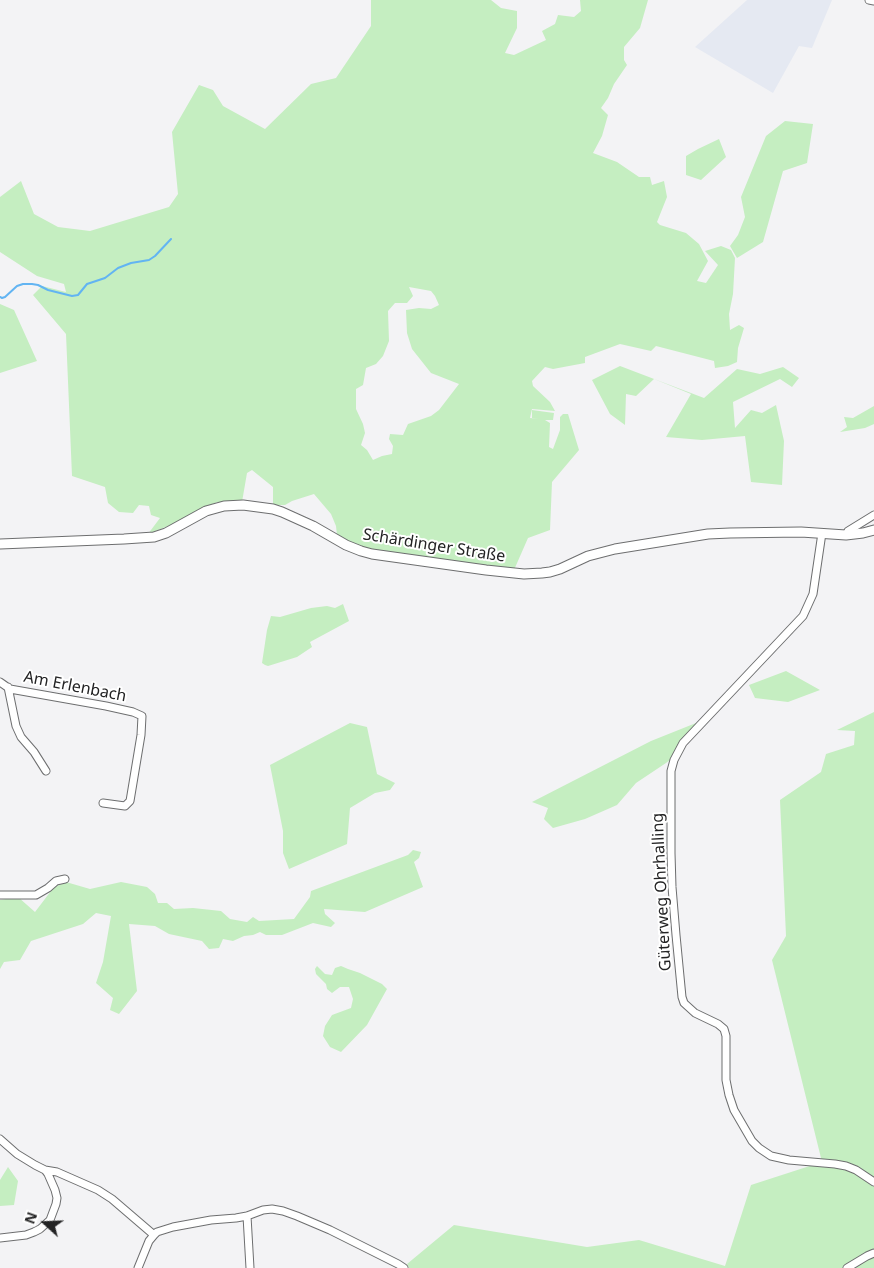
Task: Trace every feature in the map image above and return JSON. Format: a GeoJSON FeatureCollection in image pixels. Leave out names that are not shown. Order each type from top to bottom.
{"type":"FeatureCollection","features":[{"type":"Feature","properties":{"kind":"main road","name":"Schärdinger Straße"},"geometry":{"type":"LineString","coordinates":[[0,544],[142,538],[166,533],[215,508],[243,505],[272,509],[313,526],[346,545],[366,552],[524,574],[550,572],[588,556],[615,548],[686,538],[730,533],[801,532],[846,535],[874,530]]}},
{"type":"Feature","properties":{"kind":"street"},"geometry":{"type":"LineString","coordinates":[[869,0],[874,2]]}},
{"type":"Feature","properties":{"kind":"street"},"geometry":{"type":"LineString","coordinates":[[846,535],[848,530],[874,515]]}},
{"type":"Feature","properties":{"kind":"street","name":"Güterweg Ohrhalling"},"geometry":{"type":"LineString","coordinates":[[822,533],[813,594],[803,616],[684,744],[674,760],[671,771],[672,887],[682,997],[684,1003],[695,1014],[718,1024],[724,1029],[726,1036],[726,1080],[729,1095],[734,1110],[752,1141],[771,1156],[846,1166],[874,1182]]}},
{"type":"Feature","properties":{"kind":"street","name":"Am Erlenbach"},"geometry":{"type":"LineString","coordinates":[[0,682],[10,689],[124,710],[142,716],[141,735],[130,801],[125,806],[103,803]]}},
{"type":"Feature","properties":{"kind":"street","name":"Am Erlenbach"},"geometry":{"type":"LineString","coordinates":[[8,687],[16,726],[21,737],[34,752],[46,772]]}},
{"type":"Feature","properties":{"kind":"street"},"geometry":{"type":"LineString","coordinates":[[0,894],[36,895],[56,881],[65,879]]}},
{"type":"Feature","properties":{"kind":"street"},"geometry":{"type":"LineString","coordinates":[[0,1139],[17,1154],[35,1165],[45,1170],[57,1172],[98,1190],[112,1199],[154,1234]]}},
{"type":"Feature","properties":{"kind":"street"},"geometry":{"type":"LineString","coordinates":[[0,1238],[26,1235],[34,1232],[50,1220],[57,1198],[45,1170]]}},
{"type":"Feature","properties":{"kind":"street"},"geometry":{"type":"LineString","coordinates":[[138,1268],[149,1241],[154,1234],[162,1230],[211,1220],[247,1216],[272,1209],[283,1211],[330,1230],[404,1268]]}},
{"type":"Feature","properties":{"kind":"street"},"geometry":{"type":"LineString","coordinates":[[247,1216],[250,1268]]}},
{"type":"Feature","properties":{"kind":"street"},"geometry":{"type":"LineString","coordinates":[[847,1268],[874,1253]]}},
{"type":"Feature","properties":{"kind":"shaded area"},"geometry":{"type":"Polygon","coordinates":[[[747,0],[832,0],[812,48],[799,46],[773,93],[695,47],[747,0]]]}},
{"type":"Feature","properties":{"kind":"green space"},"geometry":{"type":"Polygon","coordinates":[[[371,0],[491,0],[501,8],[517,11],[517,28],[505,53],[514,55],[546,40],[542,31],[555,24],[558,15],[574,17],[581,11],[580,0],[648,0],[640,28],[624,47],[624,60],[627,65],[601,108],[608,115],[602,136],[593,153],[617,162],[639,177],[650,177],[652,185],[664,181],[667,197],[657,222],[660,225],[686,233],[699,244],[708,261],[697,281],[706,283],[718,265],[705,251],[721,246],[731,250],[735,258],[733,294],[729,314],[730,330],[739,325],[744,328],[738,348],[737,362],[715,368],[714,361],[656,346],[651,351],[620,344],[585,357],[585,363],[553,369],[545,367],[532,381],[533,386],[550,402],[555,411],[532,409],[530,418],[539,419],[532,418],[532,410],[554,413],[553,420],[545,420],[550,423],[549,447],[553,449],[560,430],[560,417],[563,414],[568,414],[579,450],[552,482],[550,530],[528,538],[514,570],[357,548],[337,535],[336,526],[331,514],[314,494],[285,505],[273,505],[273,487],[252,470],[247,473],[242,502],[217,502],[186,519],[148,534],[160,518],[151,515],[149,506],[139,505],[133,513],[119,512],[108,503],[105,487],[72,476],[66,334],[33,295],[42,286],[66,292],[64,284],[37,276],[0,252],[0,197],[21,181],[34,214],[58,227],[90,231],[169,207],[178,194],[172,132],[199,85],[213,90],[223,106],[265,129],[311,84],[336,78],[371,26],[371,0]],[[409,287],[413,296],[407,303],[395,303],[388,311],[389,341],[383,356],[376,364],[366,368],[363,385],[356,389],[356,409],[365,433],[361,445],[367,450],[373,460],[392,454],[393,446],[389,439],[390,434],[403,435],[408,424],[431,416],[439,410],[459,384],[431,373],[412,349],[407,333],[406,310],[431,309],[439,305],[431,291],[409,287]]]}},
{"type":"Feature","properties":{"kind":"green space"},"geometry":{"type":"Polygon","coordinates":[[[785,121],[813,124],[807,163],[783,171],[763,242],[737,258],[730,246],[738,235],[745,217],[741,197],[766,136],[785,121]]]}},
{"type":"Feature","properties":{"kind":"green space"},"geometry":{"type":"Polygon","coordinates":[[[719,139],[726,157],[701,180],[686,175],[686,156],[719,139]]]}},
{"type":"Feature","properties":{"kind":"green space"},"geometry":{"type":"Polygon","coordinates":[[[0,304],[14,310],[37,361],[0,373],[0,304]]]}},
{"type":"Feature","properties":{"kind":"green space"},"geometry":{"type":"Polygon","coordinates":[[[620,366],[704,398],[737,369],[760,374],[783,367],[799,378],[792,387],[780,379],[733,402],[735,428],[751,410],[762,413],[776,405],[784,441],[782,485],[751,482],[745,436],[702,440],[666,437],[691,394],[654,379],[636,396],[626,394],[625,425],[610,414],[592,380],[620,366]]]}},
{"type":"Feature","properties":{"kind":"green space"},"geometry":{"type":"Polygon","coordinates":[[[874,406],[874,424],[865,428],[840,432],[847,427],[844,417],[853,418],[874,406]]]}},
{"type":"Feature","properties":{"kind":"green space"},"geometry":{"type":"Polygon","coordinates":[[[343,604],[349,621],[310,642],[312,647],[297,657],[268,666],[262,663],[271,616],[280,617],[311,608],[327,606],[335,608],[343,604]]]}},
{"type":"Feature","properties":{"kind":"green space"},"geometry":{"type":"Polygon","coordinates":[[[786,671],[820,690],[788,702],[755,698],[749,685],[786,671]]]}},
{"type":"Feature","properties":{"kind":"green space"},"geometry":{"type":"Polygon","coordinates":[[[874,712],[874,1268],[409,1268],[407,1264],[454,1225],[587,1247],[639,1240],[725,1266],[751,1185],[822,1162],[772,960],[786,936],[780,800],[821,772],[826,754],[854,745],[855,731],[837,730],[874,712]]]}},
{"type":"Feature","properties":{"kind":"green space"},"geometry":{"type":"Polygon","coordinates":[[[701,721],[679,753],[636,783],[617,805],[585,819],[553,828],[544,819],[548,808],[532,802],[651,741],[701,721]]]}},
{"type":"Feature","properties":{"kind":"green space"},"geometry":{"type":"Polygon","coordinates":[[[350,723],[367,727],[377,774],[395,783],[390,790],[375,793],[350,808],[347,844],[289,869],[283,853],[283,831],[270,765],[350,723]]]}},
{"type":"Feature","properties":{"kind":"green space"},"geometry":{"type":"Polygon","coordinates":[[[413,850],[421,852],[419,858],[414,862],[423,887],[365,912],[324,909],[325,914],[335,923],[331,927],[313,923],[282,935],[266,935],[260,932],[233,941],[223,939],[219,948],[209,949],[202,941],[169,934],[155,926],[129,924],[137,991],[119,1014],[110,1010],[113,998],[96,983],[103,962],[111,916],[96,913],[83,924],[31,941],[20,960],[4,962],[0,969],[0,900],[18,897],[35,912],[54,887],[66,882],[90,889],[121,882],[147,887],[155,894],[158,903],[167,903],[174,909],[193,908],[221,911],[230,919],[247,922],[253,917],[259,921],[294,919],[310,897],[311,891],[408,855],[413,850]]]}},
{"type":"Feature","properties":{"kind":"green space"},"geometry":{"type":"Polygon","coordinates":[[[317,966],[325,974],[332,975],[335,968],[341,966],[382,984],[387,989],[367,1025],[341,1052],[330,1047],[323,1036],[325,1026],[332,1015],[351,1008],[353,999],[349,987],[340,987],[332,993],[327,989],[326,984],[316,974],[315,969],[317,966]]]}},
{"type":"Feature","properties":{"kind":"green space"},"geometry":{"type":"Polygon","coordinates":[[[8,1167],[18,1181],[14,1205],[0,1206],[0,1180],[8,1167]]]}},
{"type":"Feature","properties":{"kind":"waterway"},"geometry":{"type":"LineString","coordinates":[[0,297],[5,297],[17,286],[23,284],[38,285],[48,290],[72,296],[78,295],[87,284],[105,278],[118,268],[131,263],[149,260],[171,239]]}}]}
